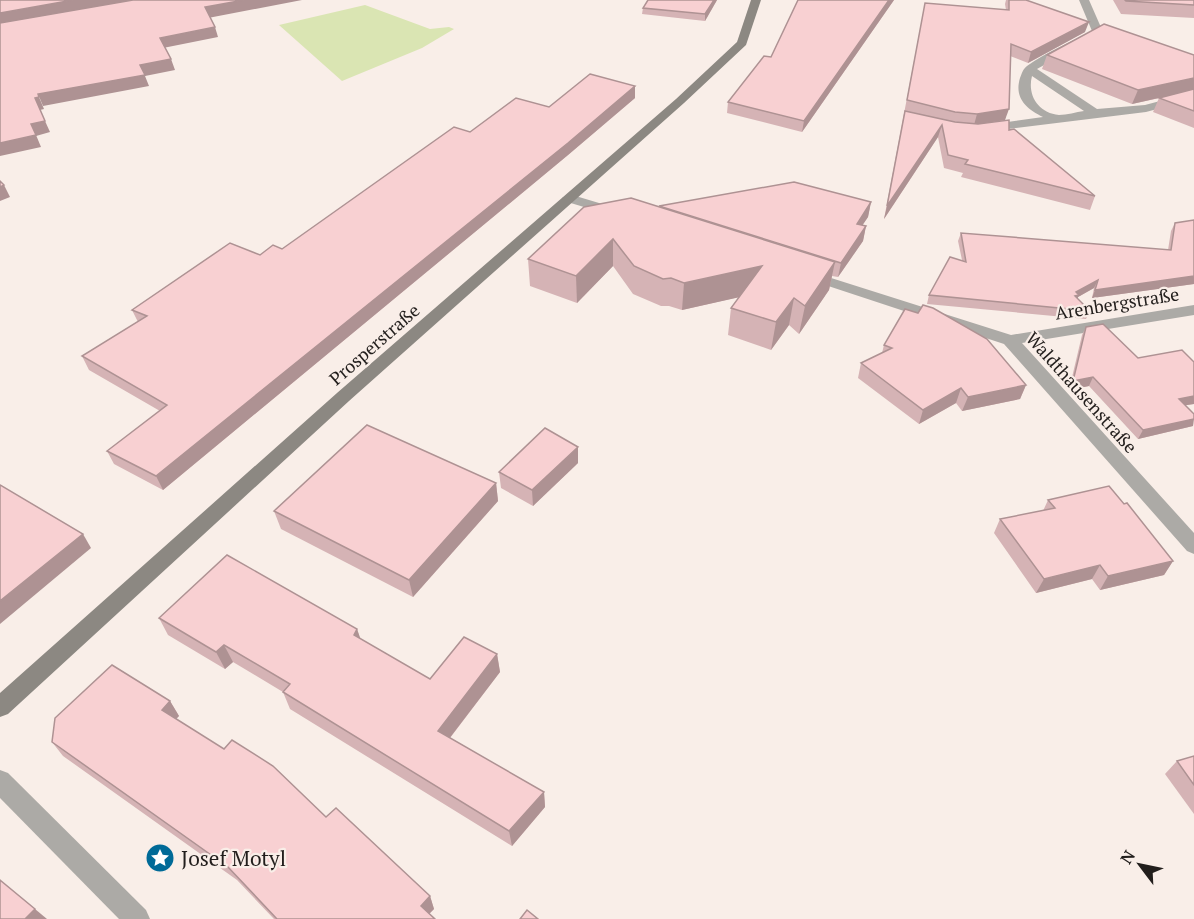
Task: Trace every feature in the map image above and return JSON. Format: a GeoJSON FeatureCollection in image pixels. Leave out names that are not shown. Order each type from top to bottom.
{"type":"FeatureCollection","features":[{"type":"Feature","properties":{"kind":"main road","name":"Prosperstraße"},"geometry":{"type":"LineString","coordinates":[[0,707],[343,397],[742,43],[756,0]]}},
{"type":"Feature","properties":{"kind":"street"},"geometry":{"type":"LineString","coordinates":[[1058,118],[1038,112],[1026,101],[1023,83],[1029,69],[1098,32],[1084,0]]}},
{"type":"Feature","properties":{"kind":"street"},"geometry":{"type":"LineString","coordinates":[[1029,69],[1095,113]]}},
{"type":"Feature","properties":{"kind":"street"},"geometry":{"type":"LineString","coordinates":[[974,131],[1095,113],[1146,108],[1194,95]]}},
{"type":"Feature","properties":{"kind":"street"},"geometry":{"type":"LineString","coordinates":[[569,198],[626,216]]}},
{"type":"Feature","properties":{"kind":"street","name":"Waldthausenstraße"},"geometry":{"type":"LineString","coordinates":[[795,271],[1010,340],[1194,546]]}},
{"type":"Feature","properties":{"kind":"street","name":"Arenbergstraße"},"geometry":{"type":"LineString","coordinates":[[1010,340],[1194,310]]}},
{"type":"Feature","properties":{"kind":"street"},"geometry":{"type":"LineString","coordinates":[[0,781],[137,919]]}},
{"type":"Feature","properties":{"kind":"green space"},"geometry":{"type":"Polygon","coordinates":[[[365,5],[430,29],[449,27],[454,29],[422,48],[342,81],[279,25],[365,5]]]}},
{"type":"Feature","properties":{"kind":"building"},"geometry":{"type":"Polygon","coordinates":[[[0,0],[73,0],[0,13],[0,0]]]}},
{"type":"Feature","properties":{"kind":"building"},"geometry":{"type":"Polygon","coordinates":[[[133,0],[244,0],[205,7],[215,27],[160,38],[171,59],[140,65],[145,75],[38,94],[39,97],[35,98],[45,121],[31,124],[36,135],[0,143],[0,23],[133,0]]]}},
{"type":"Feature","properties":{"kind":"building"},"geometry":{"type":"Polygon","coordinates":[[[648,0],[714,0],[705,14],[643,8],[648,0]]]}},
{"type":"Feature","properties":{"kind":"building"},"geometry":{"type":"Polygon","coordinates":[[[798,0],[889,0],[804,121],[728,102],[764,56],[771,57],[798,0]]]}},
{"type":"Feature","properties":{"kind":"building"},"geometry":{"type":"Polygon","coordinates":[[[1009,0],[1026,0],[1089,22],[1031,52],[1011,44],[1009,109],[977,114],[955,112],[907,100],[925,3],[1009,10],[1009,0]]]}},
{"type":"Feature","properties":{"kind":"building"},"geometry":{"type":"Polygon","coordinates":[[[1194,0],[1194,5],[1126,1],[1194,0]]]}},
{"type":"Feature","properties":{"kind":"building"},"geometry":{"type":"Polygon","coordinates":[[[1104,24],[1194,55],[1194,78],[1138,90],[1047,55],[1104,24]]]}},
{"type":"Feature","properties":{"kind":"building"},"geometry":{"type":"Polygon","coordinates":[[[590,74],[635,86],[568,143],[156,476],[107,451],[167,405],[82,356],[147,316],[132,310],[230,243],[260,255],[273,245],[282,249],[454,127],[470,132],[516,98],[549,107],[590,74]]]}},
{"type":"Feature","properties":{"kind":"building"},"geometry":{"type":"Polygon","coordinates":[[[1194,89],[1194,111],[1159,98],[1194,89]]]}},
{"type":"Feature","properties":{"kind":"building"},"geometry":{"type":"Polygon","coordinates":[[[905,111],[955,122],[978,124],[1009,120],[1009,130],[1014,129],[1095,196],[965,164],[968,160],[948,155],[942,125],[887,206],[905,111]]]}},
{"type":"Feature","properties":{"kind":"building"},"geometry":{"type":"Polygon","coordinates":[[[794,182],[871,202],[857,224],[866,226],[841,263],[659,206],[794,182]]]}},
{"type":"Feature","properties":{"kind":"building"},"geometry":{"type":"Polygon","coordinates":[[[631,198],[835,262],[805,306],[794,298],[776,322],[731,308],[762,266],[684,283],[671,278],[663,279],[634,266],[613,239],[576,276],[528,259],[584,207],[631,198]]]}},
{"type":"Feature","properties":{"kind":"building"},"geometry":{"type":"Polygon","coordinates":[[[1194,220],[1194,276],[1095,290],[1098,280],[1076,292],[1079,295],[1075,296],[1090,311],[929,295],[950,257],[966,262],[961,233],[1171,250],[1175,223],[1194,220]]]}},
{"type":"Feature","properties":{"kind":"building"},"geometry":{"type":"Polygon","coordinates":[[[923,305],[933,308],[987,339],[1026,385],[968,397],[961,388],[923,410],[861,363],[892,348],[884,345],[905,309],[918,313],[923,305]]]}},
{"type":"Feature","properties":{"kind":"building"},"geometry":{"type":"Polygon","coordinates":[[[1103,324],[1138,358],[1182,350],[1194,362],[1194,396],[1179,399],[1194,414],[1194,419],[1143,430],[1093,377],[1073,381],[1086,327],[1103,324]]]}},
{"type":"Feature","properties":{"kind":"building"},"geometry":{"type":"Polygon","coordinates":[[[367,425],[496,483],[409,580],[274,511],[367,425]]]}},
{"type":"Feature","properties":{"kind":"building"},"geometry":{"type":"Polygon","coordinates":[[[545,428],[578,447],[532,490],[499,472],[545,428]]]}},
{"type":"Feature","properties":{"kind":"building"},"geometry":{"type":"Polygon","coordinates":[[[0,485],[83,534],[0,601],[0,485]]]}},
{"type":"Feature","properties":{"kind":"building"},"geometry":{"type":"Polygon","coordinates":[[[1109,486],[1124,504],[1127,503],[1173,561],[1108,576],[1100,565],[1044,579],[1000,519],[1055,508],[1048,500],[1109,486]]]}},
{"type":"Feature","properties":{"kind":"building"},"geometry":{"type":"Polygon","coordinates":[[[227,555],[357,629],[354,635],[430,679],[464,637],[497,654],[438,731],[544,792],[509,831],[283,692],[290,684],[224,645],[216,652],[159,618],[227,555]]]}},
{"type":"Feature","properties":{"kind":"building"},"geometry":{"type":"Polygon","coordinates":[[[112,665],[170,701],[162,710],[224,749],[232,740],[273,766],[326,817],[336,808],[430,896],[421,906],[435,919],[277,919],[228,867],[52,742],[55,718],[112,665]]]}},
{"type":"Feature","properties":{"kind":"building"},"geometry":{"type":"Polygon","coordinates":[[[1194,756],[1194,785],[1177,761],[1194,756]]]}},
{"type":"Feature","properties":{"kind":"building"},"geometry":{"type":"Polygon","coordinates":[[[0,880],[35,909],[25,919],[0,919],[0,880]]]}},
{"type":"Feature","properties":{"kind":"building"},"geometry":{"type":"Polygon","coordinates":[[[527,910],[538,919],[520,919],[527,910]]]}},
{"type":"Feature","properties":{"kind":"place","name":"Josef Motyl"},"geometry":{"type":"Point","coordinates":[160,858]}}]}
